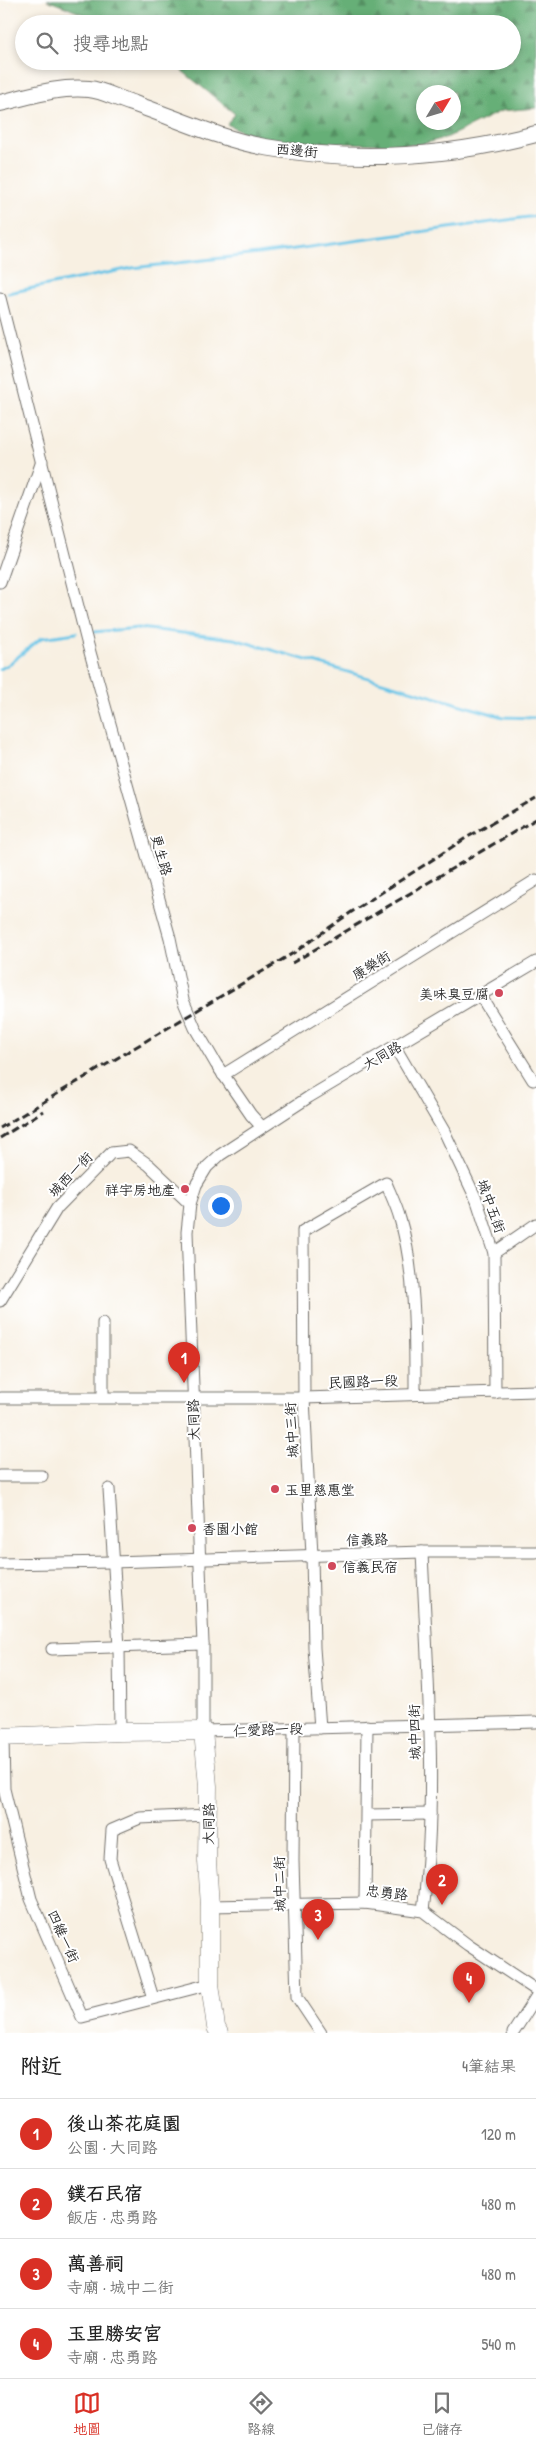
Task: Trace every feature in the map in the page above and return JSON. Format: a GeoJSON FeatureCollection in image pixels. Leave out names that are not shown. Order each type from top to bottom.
{"type":"FeatureCollection","features":[{"type":"Feature","properties":{"kind":"main road","name":"仁愛路一段"},"geometry":{"type":"LineString","coordinates":[[2,1737],[203,1731]]}},
{"type":"Feature","properties":{"kind":"main road","name":"大同路"},"geometry":{"type":"LineString","coordinates":[[203,1731],[208,1786],[207,1861],[210,1906],[210,1984],[216,2027],[219,2033]]}},
{"type":"Feature","properties":{"kind":"street","name":"西邊街"},"geometry":{"type":"LineString","coordinates":[[0,103],[54,89],[91,89],[248,143],[307,152],[408,156],[459,150],[536,134]]}},
{"type":"Feature","properties":{"kind":"street","name":"更生路"},"geometry":{"type":"LineString","coordinates":[[0,300],[70,574],[170,938],[183,1000],[195,1028],[223,1075],[251,1115],[262,1127]]}},
{"type":"Feature","properties":{"kind":"street"},"geometry":{"type":"LineString","coordinates":[[0,582],[42,461]]}},
{"type":"Feature","properties":{"kind":"street","name":"康樂街"},"geometry":{"type":"LineString","coordinates":[[223,1075],[536,880]]}},
{"type":"Feature","properties":{"kind":"street","name":"大同路"},"geometry":{"type":"LineString","coordinates":[[203,1731],[203,1644],[198,1560],[187,1232],[190,1204],[196,1185],[207,1167],[220,1155],[262,1127],[536,962]]}},
{"type":"Feature","properties":{"kind":"street"},"geometry":{"type":"LineString","coordinates":[[480,995],[533,1080]]}},
{"type":"Feature","properties":{"kind":"street","name":"城中五街"},"geometry":{"type":"LineString","coordinates":[[395,1047],[444,1131],[477,1201],[494,1254],[495,1393]]}},
{"type":"Feature","properties":{"kind":"street","name":"城西一街"},"geometry":{"type":"LineString","coordinates":[[0,1300],[57,1208],[111,1154],[129,1151],[149,1166],[190,1204]]}},
{"type":"Feature","properties":{"kind":"street","name":"城中三街"},"geometry":{"type":"LineString","coordinates":[[320,1728],[314,1648],[312,1555],[304,1398],[302,1231],[386,1183],[400,1218],[413,1299],[415,1394]]}},
{"type":"Feature","properties":{"kind":"street"},"geometry":{"type":"LineString","coordinates":[[494,1254],[536,1224]]}},
{"type":"Feature","properties":{"kind":"street"},"geometry":{"type":"LineString","coordinates":[[103,1322],[103,1397]]}},
{"type":"Feature","properties":{"kind":"street","name":"民國路一段"},"geometry":{"type":"LineString","coordinates":[[0,1398],[192,1396],[304,1398],[536,1391]]}},
{"type":"Feature","properties":{"kind":"street"},"geometry":{"type":"LineString","coordinates":[[0,1476],[42,1476]]}},
{"type":"Feature","properties":{"kind":"street"},"geometry":{"type":"LineString","coordinates":[[109,1489],[112,1562],[119,1647],[120,1732]]}},
{"type":"Feature","properties":{"kind":"street","name":"信義路"},"geometry":{"type":"LineString","coordinates":[[0,1564],[198,1560],[422,1552],[536,1552]]}},
{"type":"Feature","properties":{"kind":"street","name":"城中四街"},"geometry":{"type":"LineString","coordinates":[[422,1552],[429,1724],[430,1814],[428,1870],[423,1911]]}},
{"type":"Feature","properties":{"kind":"street"},"geometry":{"type":"LineString","coordinates":[[52,1649],[203,1644]]}},
{"type":"Feature","properties":{"kind":"street","name":"仁愛路一段"},"geometry":{"type":"LineString","coordinates":[[203,1731],[536,1722]]}},
{"type":"Feature","properties":{"kind":"street"},"geometry":{"type":"LineString","coordinates":[[365,1903],[366,1726]]}},
{"type":"Feature","properties":{"kind":"street","name":"城中二街"},"geometry":{"type":"LineString","coordinates":[[294,1728],[294,1966],[297,1997],[321,2033]]}},
{"type":"Feature","properties":{"kind":"street","name":"四維一街"},"geometry":{"type":"LineString","coordinates":[[2,1737],[4,1789],[31,1899],[82,2016],[210,1984]]}},
{"type":"Feature","properties":{"kind":"street"},"geometry":{"type":"LineString","coordinates":[[366,1815],[430,1814]]}},
{"type":"Feature","properties":{"kind":"street"},"geometry":{"type":"LineString","coordinates":[[153,1998],[110,1859],[112,1830],[140,1818],[208,1815]]}},
{"type":"Feature","properties":{"kind":"street","name":"忠勇路"},"geometry":{"type":"LineString","coordinates":[[210,1906],[365,1903],[423,1911],[468,1945],[536,1990]]}},
{"type":"Feature","properties":{"kind":"street"},"geometry":{"type":"LineString","coordinates":[[513,2033],[536,1997]]}},
{"type":"Feature","properties":{"kind":"green space"},"geometry":{"type":"Polygon","coordinates":[[[47,0],[536,0],[536,108],[501,111],[448,137],[419,145],[259,141],[227,124],[235,114],[181,70],[521,70],[521,15],[85,15],[47,0]]]}},
{"type":"Feature","properties":{"kind":"waterway"},"geometry":{"type":"LineString","coordinates":[[8,293],[132,268],[258,254],[536,216]]}},
{"type":"Feature","properties":{"kind":"waterway"},"geometry":{"type":"LineString","coordinates":[[93,632],[139,628],[234,639],[503,717],[536,718]]}},
{"type":"Feature","properties":{"kind":"waterway"},"geometry":{"type":"LineString","coordinates":[[0,669],[8,665],[41,638],[76,633]]}},
{"type":"Feature","properties":{"kind":"railway"},"geometry":{"type":"LineString","coordinates":[[0,1128],[295,952],[350,913],[466,838],[536,798]]}},
{"type":"Feature","properties":{"kind":"railway"},"geometry":{"type":"LineString","coordinates":[[292,963],[536,819]]}},
{"type":"Feature","properties":{"kind":"railway"},"geometry":{"type":"LineString","coordinates":[[0,1138],[43,1111]]}},
{"type":"Feature","properties":{"kind":"place","name":"美味臭豆腐"},"geometry":{"type":"Point","coordinates":[499,993]}},
{"type":"Feature","properties":{"kind":"place","name":"祥宇房地產"},"geometry":{"type":"Point","coordinates":[185,1189]}},
{"type":"Feature","properties":{"kind":"place","name":"後山茶花庭園"},"geometry":{"type":"Point","coordinates":[184,1383]}},
{"type":"Feature","properties":{"kind":"place","name":"玉里慈惠堂"},"geometry":{"type":"Point","coordinates":[275,1489]}},
{"type":"Feature","properties":{"kind":"place","name":"香園小館"},"geometry":{"type":"Point","coordinates":[192,1528]}},
{"type":"Feature","properties":{"kind":"place","name":"信義民宿"},"geometry":{"type":"Point","coordinates":[332,1566]}},
{"type":"Feature","properties":{"kind":"place","name":"鏷石民宿"},"geometry":{"type":"Point","coordinates":[442,1905]}},
{"type":"Feature","properties":{"kind":"place","name":"萬善祠"},"geometry":{"type":"Point","coordinates":[318,1940]}},
{"type":"Feature","properties":{"kind":"place","name":"玉里勝安宮"},"geometry":{"type":"Point","coordinates":[469,2003]}}]}
